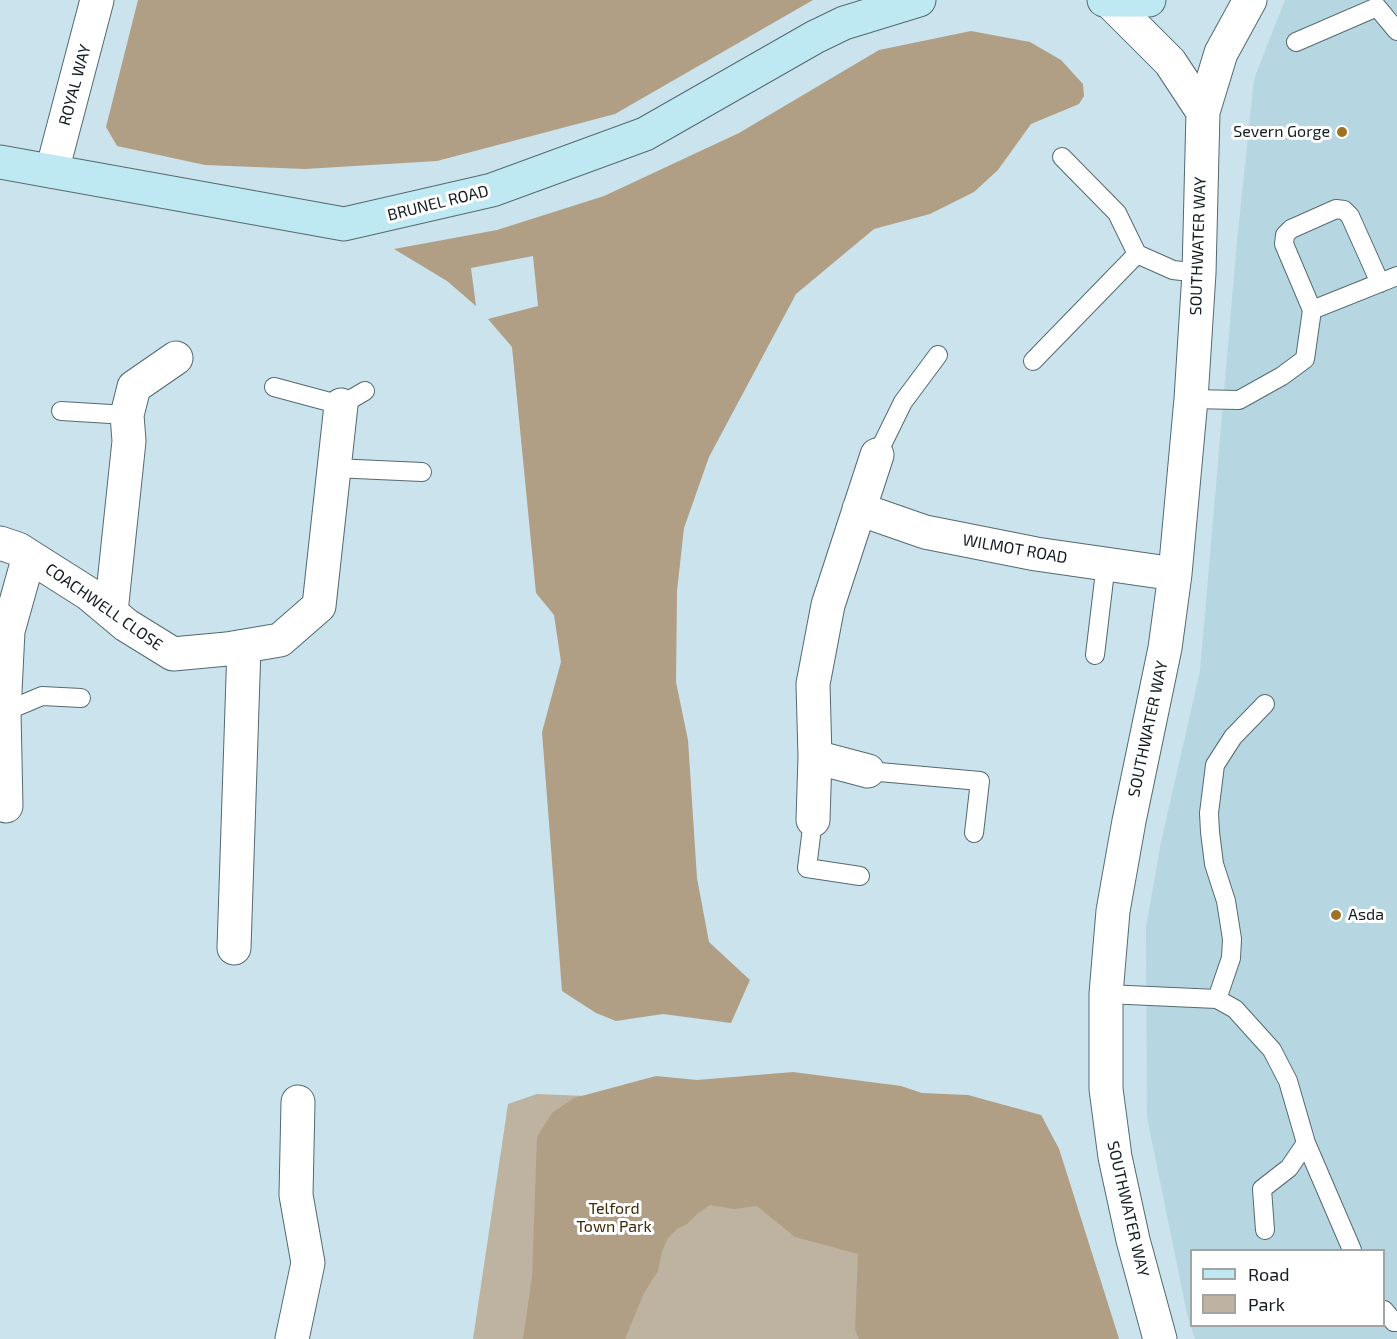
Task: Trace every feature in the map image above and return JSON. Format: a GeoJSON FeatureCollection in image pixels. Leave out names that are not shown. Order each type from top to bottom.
{"type":"FeatureCollection","features":[{"type":"Feature","properties":{"kind":"street","name":"ROYAL WAY"},"geometry":{"type":"LineString","coordinates":[[52,171],[97,0]]}},
{"type":"Feature","properties":{"kind":"street","name":"BRUNEL ROAD"},"geometry":{"type":"LineString","coordinates":[[844,23],[867,0]]}},
{"type":"Feature","properties":{"kind":"street","name":"BRUNEL ROAD"},"geometry":{"type":"LineString","coordinates":[[0,162],[344,224],[492,190],[645,134],[844,23],[919,0]]}},
{"type":"Feature","properties":{"kind":"street"},"geometry":{"type":"LineString","coordinates":[[1106,1],[1149,0]]}},
{"type":"Feature","properties":{"kind":"street","name":"SOUTHWATER WAY"},"geometry":{"type":"LineString","coordinates":[[1160,1339],[1133,1240],[1115,1157],[1106,1089],[1106,994],[1113,910],[1165,648],[1175,574],[1191,399],[1199,273],[1203,112],[1221,53],[1250,0]]}},
{"type":"Feature","properties":{"kind":"street"},"geometry":{"type":"LineString","coordinates":[[1106,1],[1170,63],[1203,112]]}},
{"type":"Feature","properties":{"kind":"street"},"geometry":{"type":"LineString","coordinates":[[111,612],[129,441],[127,415],[134,387],[176,358]]}},
{"type":"Feature","properties":{"kind":"street","name":"COACHWELL CLOSE"},"geometry":{"type":"LineString","coordinates":[[15,550],[89,594],[130,628],[173,654],[244,647],[280,640],[319,606],[334,468],[353,398]]}},
{"type":"Feature","properties":{"kind":"street"},"geometry":{"type":"LineString","coordinates":[[813,820],[815,757],[813,684],[828,605],[877,455]]}},
{"type":"Feature","properties":{"kind":"street","name":"WILMOT ROAD"},"geometry":{"type":"LineString","coordinates":[[859,509],[925,532],[1036,554],[1175,574]]}},
{"type":"Feature","properties":{"kind":"street"},"geometry":{"type":"LineString","coordinates":[[6,806],[4,712],[15,550]]}},
{"type":"Feature","properties":{"kind":"street"},"geometry":{"type":"LineString","coordinates":[[234,948],[244,647]]}},
{"type":"Feature","properties":{"kind":"street"},"geometry":{"type":"LineString","coordinates":[[815,757],[868,771]]}},
{"type":"Feature","properties":{"kind":"street"},"geometry":{"type":"LineString","coordinates":[[292,1339],[308,1263],[296,1195],[298,1102]]}},
{"type":"Feature","properties":{"kind":"lane"},"geometry":{"type":"LineString","coordinates":[[1296,42],[1377,8],[1397,30]]}},
{"type":"Feature","properties":{"kind":"lane"},"geometry":{"type":"LineString","coordinates":[[1062,157],[1117,213],[1137,254],[1173,270],[1199,273]]}},
{"type":"Feature","properties":{"kind":"lane"},"geometry":{"type":"LineString","coordinates":[[1191,399],[1239,400],[1282,376],[1305,359],[1312,310],[1284,244],[1285,235],[1291,229],[1336,209],[1344,210],[1350,216],[1380,283]]}},
{"type":"Feature","properties":{"kind":"lane"},"geometry":{"type":"LineString","coordinates":[[1032,361],[1137,254]]}},
{"type":"Feature","properties":{"kind":"lane"},"geometry":{"type":"LineString","coordinates":[[1312,310],[1397,276]]}},
{"type":"Feature","properties":{"kind":"lane"},"geometry":{"type":"LineString","coordinates":[[877,455],[903,402],[938,355]]}},
{"type":"Feature","properties":{"kind":"lane"},"geometry":{"type":"LineString","coordinates":[[274,387],[353,398]]}},
{"type":"Feature","properties":{"kind":"lane"},"geometry":{"type":"LineString","coordinates":[[61,411],[127,415]]}},
{"type":"Feature","properties":{"kind":"lane"},"geometry":{"type":"LineString","coordinates":[[334,468],[422,472]]}},
{"type":"Feature","properties":{"kind":"lane"},"geometry":{"type":"LineString","coordinates":[[1095,655],[1106,563]]}},
{"type":"Feature","properties":{"kind":"lane"},"geometry":{"type":"LineString","coordinates":[[4,712],[42,696],[81,698]]}},
{"type":"Feature","properties":{"kind":"lane"},"geometry":{"type":"LineString","coordinates":[[1217,999],[1231,958],[1232,939],[1226,901],[1214,864],[1210,832],[1209,813],[1215,765],[1233,737],[1265,704]]}},
{"type":"Feature","properties":{"kind":"lane"},"geometry":{"type":"LineString","coordinates":[[868,771],[980,781],[974,833]]}},
{"type":"Feature","properties":{"kind":"lane"},"geometry":{"type":"LineString","coordinates":[[813,820],[807,868],[860,876]]}},
{"type":"Feature","properties":{"kind":"lane"},"geometry":{"type":"LineString","coordinates":[[1106,994],[1217,999],[1235,1009],[1272,1050],[1288,1081],[1306,1143],[1351,1249]]}},
{"type":"Feature","properties":{"kind":"lane"},"geometry":{"type":"LineString","coordinates":[[1265,1230],[1262,1189],[1289,1168],[1306,1143]]}},
{"type":"Feature","properties":{"kind":"lane"},"geometry":{"type":"LineString","coordinates":[[1385,1312],[1394,1322],[1397,1322]]}},
{"type":"Feature","properties":{"kind":"shaded area"},"geometry":{"type":"Polygon","coordinates":[[[1285,0],[1397,0],[1397,1339],[1195,1339],[1191,1327],[1385,1327],[1385,1249],[1190,1249],[1190,1323],[1147,1117],[1146,927],[1161,842],[1200,671],[1237,241],[1254,79],[1285,0]]]}},
{"type":"Feature","properties":{"kind":"green space"},"geometry":{"type":"Polygon","coordinates":[[[138,0],[813,0],[615,114],[437,161],[305,169],[205,165],[117,146],[106,127],[138,0]]]}},
{"type":"Feature","properties":{"kind":"green space"},"geometry":{"type":"Polygon","coordinates":[[[971,31],[1030,42],[1061,60],[1083,84],[1084,96],[1079,104],[1031,124],[998,170],[974,192],[930,214],[874,229],[796,294],[709,457],[684,528],[677,591],[676,682],[688,740],[697,878],[709,942],[750,980],[731,1023],[663,1014],[616,1021],[596,1013],[562,991],[542,732],[561,662],[554,615],[536,593],[512,347],[488,319],[538,306],[533,256],[471,268],[476,306],[447,281],[394,249],[497,230],[604,196],[739,133],[879,50],[971,31]]]}},
{"type":"Feature","properties":{"kind":"green space","name":"Telford Town Park"},"geometry":{"type":"Polygon","coordinates":[[[793,1072],[901,1086],[922,1093],[968,1095],[1041,1115],[1059,1149],[1119,1339],[859,1339],[855,1330],[858,1254],[795,1237],[757,1206],[734,1209],[710,1205],[668,1238],[662,1251],[658,1271],[644,1293],[625,1339],[523,1339],[532,1277],[537,1137],[552,1113],[574,1098],[656,1076],[697,1080],[793,1072]]]}},
{"type":"Feature","properties":{"kind":"green space","name":"Telford Town Park"},"geometry":{"type":"Polygon","coordinates":[[[537,1094],[1041,1115],[1059,1149],[1119,1339],[473,1339],[508,1104],[537,1094]]]}},
{"type":"Feature","properties":{"kind":"place","name":"Severn Gorge"},"geometry":{"type":"Point","coordinates":[1342,132]}},
{"type":"Feature","properties":{"kind":"place","name":"Asda"},"geometry":{"type":"Point","coordinates":[1336,915]}}]}
